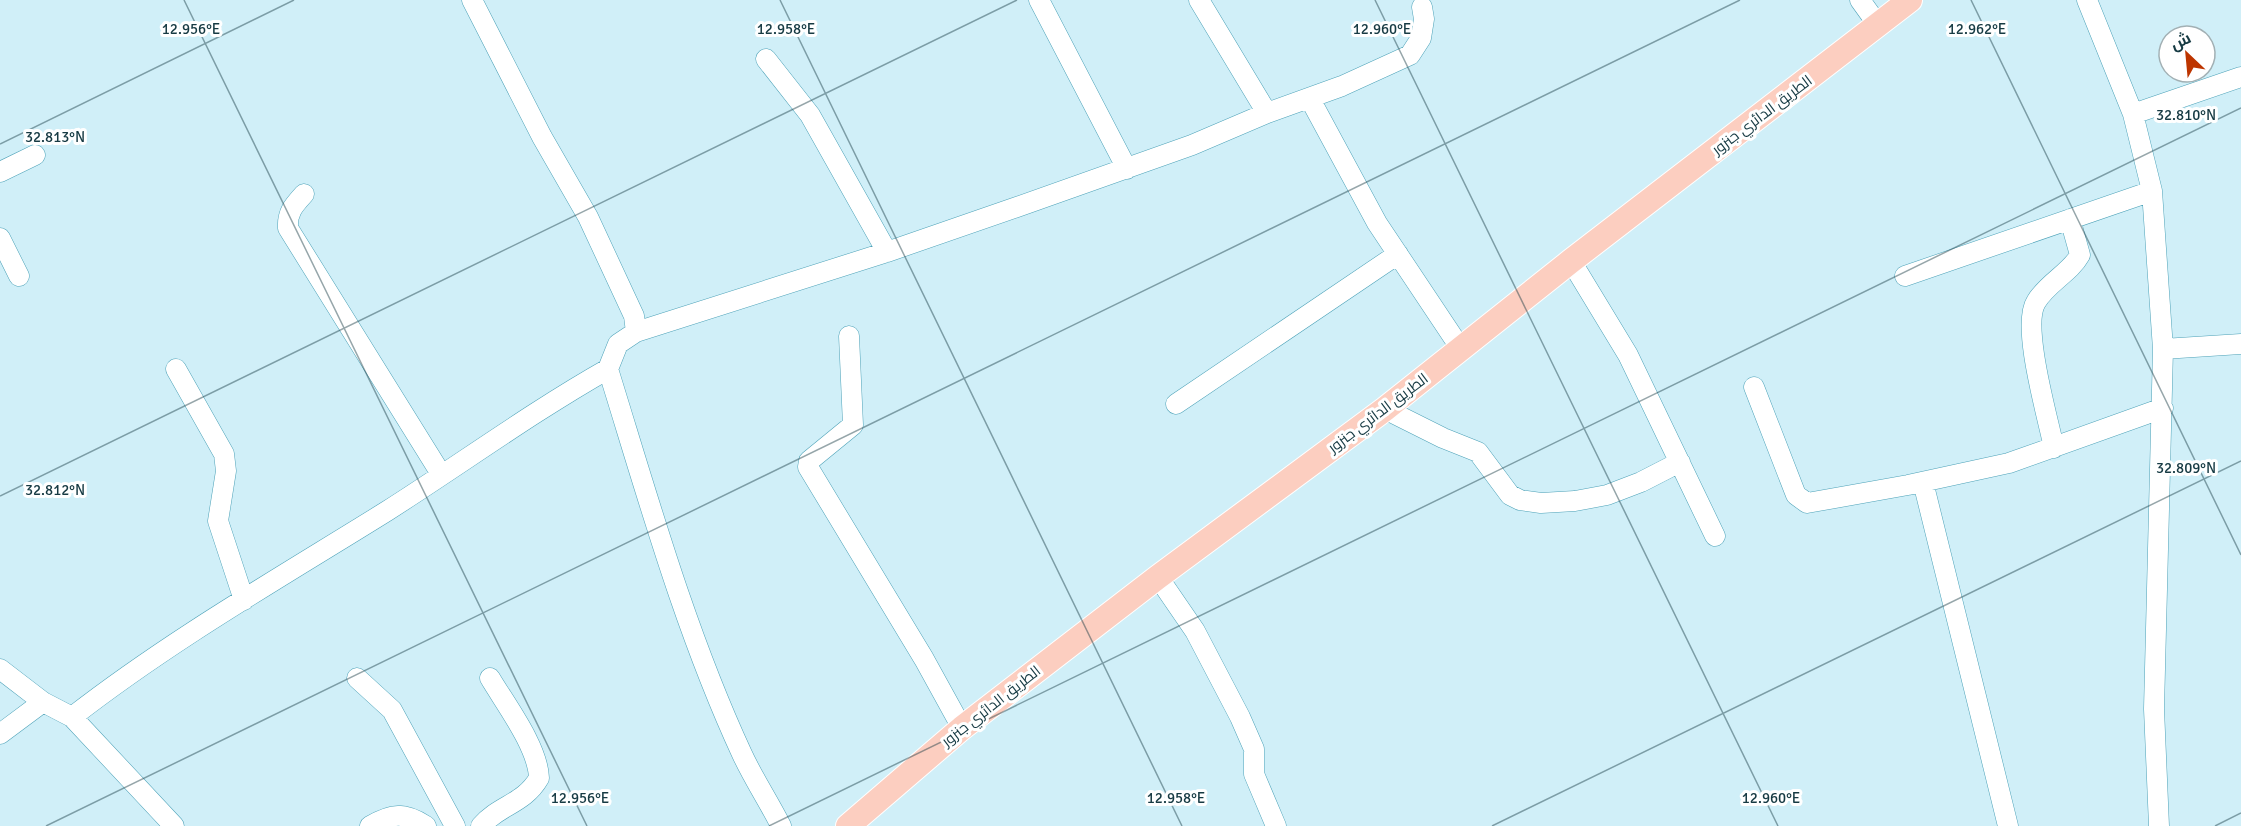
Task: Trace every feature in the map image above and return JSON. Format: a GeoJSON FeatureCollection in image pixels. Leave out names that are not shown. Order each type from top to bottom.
{"type":"FeatureCollection","features":[{"type":"Feature","properties":{"kind":"main road","name":"الطريق الدائري جنزور"},"geometry":{"type":"LineString","coordinates":[[848,826],[962,728],[1158,577],[1385,409],[1570,261],[1910,0]]}},
{"type":"Feature","properties":{"kind":"street"},"geometry":{"type":"LineString","coordinates":[[472,0],[542,137],[588,217],[628,302],[636,332]]}},
{"type":"Feature","properties":{"kind":"street"},"geometry":{"type":"LineString","coordinates":[[1039,0],[1126,169]]}},
{"type":"Feature","properties":{"kind":"street"},"geometry":{"type":"LineString","coordinates":[[1199,0],[1267,113]]}},
{"type":"Feature","properties":{"kind":"street"},"geometry":{"type":"LineString","coordinates":[[1860,0],[1878,25]]}},
{"type":"Feature","properties":{"kind":"street"},"geometry":{"type":"LineString","coordinates":[[2085,2],[2106,42],[2133,114],[2152,190],[2163,349],[2154,709],[2159,826]]}},
{"type":"Feature","properties":{"kind":"street"},"geometry":{"type":"LineString","coordinates":[[781,826],[742,755],[658,536],[608,369],[618,344],[636,332],[887,252],[1126,169],[1192,145],[1267,113],[1310,99],[1410,54],[1421,38],[1424,19],[1422,7]]}},
{"type":"Feature","properties":{"kind":"street"},"geometry":{"type":"LineString","coordinates":[[766,59],[810,115],[887,252]]}},
{"type":"Feature","properties":{"kind":"street"},"geometry":{"type":"LineString","coordinates":[[2133,114],[2241,77]]}},
{"type":"Feature","properties":{"kind":"street"},"geometry":{"type":"LineString","coordinates":[[1310,99],[1377,223],[1461,349]]}},
{"type":"Feature","properties":{"kind":"street"},"geometry":{"type":"LineString","coordinates":[[0,172],[35,154]]}},
{"type":"Feature","properties":{"kind":"street"},"geometry":{"type":"LineString","coordinates":[[1905,276],[2152,190]]}},
{"type":"Feature","properties":{"kind":"street"},"geometry":{"type":"LineString","coordinates":[[304,194],[292,207],[287,217],[288,228],[441,474]]}},
{"type":"Feature","properties":{"kind":"street"},"geometry":{"type":"LineString","coordinates":[[2054,448],[2031,337],[2030,318],[2034,304],[2045,289],[2080,255],[2070,219]]}},
{"type":"Feature","properties":{"kind":"street"},"geometry":{"type":"LineString","coordinates":[[0,238],[19,276]]}},
{"type":"Feature","properties":{"kind":"street"},"geometry":{"type":"LineString","coordinates":[[1176,404],[1398,254]]}},
{"type":"Feature","properties":{"kind":"street"},"geometry":{"type":"LineString","coordinates":[[1570,261],[1628,355],[1715,536]]}},
{"type":"Feature","properties":{"kind":"street"},"geometry":{"type":"LineString","coordinates":[[849,336],[853,425],[809,460],[808,470],[924,659],[962,728]]}},
{"type":"Feature","properties":{"kind":"street"},"geometry":{"type":"LineString","coordinates":[[2163,349],[2241,344]]}},
{"type":"Feature","properties":{"kind":"street"},"geometry":{"type":"LineString","coordinates":[[176,369],[224,454],[226,471],[218,521],[244,600]]}},
{"type":"Feature","properties":{"kind":"street"},"geometry":{"type":"LineString","coordinates":[[72,717],[112,685],[441,474],[542,406],[608,369]]}},
{"type":"Feature","properties":{"kind":"street"},"geometry":{"type":"LineString","coordinates":[[1754,387],[1793,488],[1801,501],[1817,502],[2009,463],[2163,408]]}},
{"type":"Feature","properties":{"kind":"street"},"geometry":{"type":"LineString","coordinates":[[1385,409],[1443,438],[1478,452],[1510,495],[1520,500],[1541,503],[1575,501],[1607,495],[1641,482],[1680,462]]}},
{"type":"Feature","properties":{"kind":"street"},"geometry":{"type":"LineString","coordinates":[[1923,482],[2008,826]]}},
{"type":"Feature","properties":{"kind":"street"},"geometry":{"type":"LineString","coordinates":[[1158,577],[1195,631],[1240,717],[1254,749],[1254,774],[1276,826]]}},
{"type":"Feature","properties":{"kind":"street"},"geometry":{"type":"LineString","coordinates":[[0,669],[43,702],[72,717],[174,826]]}},
{"type":"Feature","properties":{"kind":"street"},"geometry":{"type":"LineString","coordinates":[[357,678],[392,710],[455,826]]}},
{"type":"Feature","properties":{"kind":"street"},"geometry":{"type":"LineString","coordinates":[[481,826],[500,810],[524,797],[539,778],[539,768],[525,738],[490,678]]}},
{"type":"Feature","properties":{"kind":"street"},"geometry":{"type":"LineString","coordinates":[[0,734],[43,702]]}},
{"type":"Feature","properties":{"kind":"street"},"geometry":{"type":"LineString","coordinates":[[370,826],[387,816],[411,816],[426,826]]}}]}
